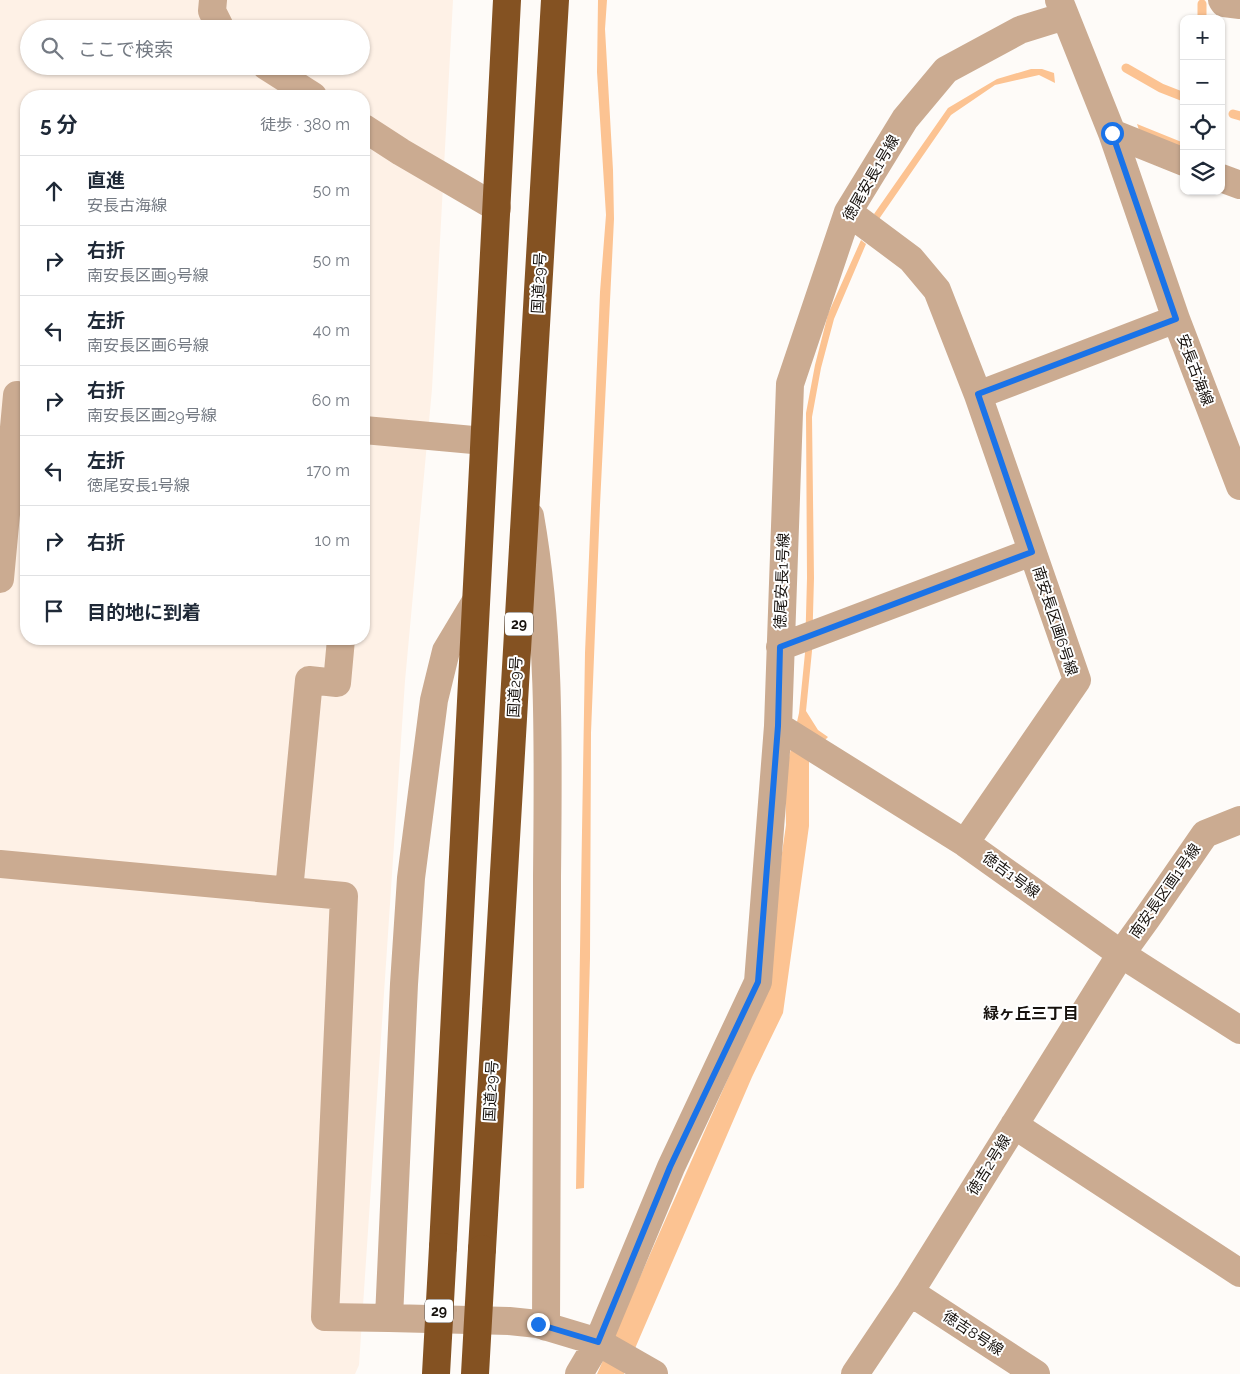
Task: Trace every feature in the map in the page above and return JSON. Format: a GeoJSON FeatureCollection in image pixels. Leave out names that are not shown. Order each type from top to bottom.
{"type":"FeatureCollection","features":[{"type":"Feature","properties":{"kind":"highway","name":"29"},"geometry":{"type":"LineString","coordinates":[[436,1374],[507,0]]}},
{"type":"Feature","properties":{"kind":"highway","name":"国道29号"},"geometry":{"type":"LineString","coordinates":[[476,1374],[555,0]]}},
{"type":"Feature","properties":{"kind":"street"},"geometry":{"type":"LineString","coordinates":[[213,0],[212,11],[216,20]]}},
{"type":"Feature","properties":{"kind":"street"},"geometry":{"type":"LineString","coordinates":[[1222,0],[1224,3],[1240,5]]}},
{"type":"Feature","properties":{"kind":"street","name":"安長古海線"},"geometry":{"type":"LineString","coordinates":[[1062,8],[1112,133],[1176,319],[1240,486]]}},
{"type":"Feature","properties":{"kind":"street","name":"徳尾安長1号線"},"geometry":{"type":"LineString","coordinates":[[579,1374],[602,1344],[670,1167],[758,982],[778,726],[790,384],[848,212],[905,119],[946,70],[1062,8]]}},
{"type":"Feature","properties":{"kind":"street"},"geometry":{"type":"LineString","coordinates":[[280,75],[304,90]]}},
{"type":"Feature","properties":{"kind":"street"},"geometry":{"type":"LineString","coordinates":[[370,132],[496,208]]}},
{"type":"Feature","properties":{"kind":"street"},"geometry":{"type":"LineString","coordinates":[[1112,133],[1180,160]]}},
{"type":"Feature","properties":{"kind":"street"},"geometry":{"type":"LineString","coordinates":[[1225,179],[1240,185]]}},
{"type":"Feature","properties":{"kind":"street","name":"南安長区画6号線"},"geometry":{"type":"LineString","coordinates":[[848,212],[911,259],[937,290],[978,394],[1076,680],[965,843]]}},
{"type":"Feature","properties":{"kind":"street"},"geometry":{"type":"LineString","coordinates":[[978,394],[1176,319]]}},
{"type":"Feature","properties":{"kind":"street"},"geometry":{"type":"LineString","coordinates":[[1,563],[14,395]]}},
{"type":"Feature","properties":{"kind":"street"},"geometry":{"type":"LineString","coordinates":[[370,431],[484,441]]}},
{"type":"Feature","properties":{"kind":"street"},"geometry":{"type":"LineString","coordinates":[[526,495],[536,547],[546,691],[548,811],[546,1327]]}},
{"type":"Feature","properties":{"kind":"street"},"geometry":{"type":"LineString","coordinates":[[780,647],[1032,552]]}},
{"type":"Feature","properties":{"kind":"street"},"geometry":{"type":"LineString","coordinates":[[389,1318],[402,1022],[413,869],[434,700],[439,676],[446,651],[476,601]]}},
{"type":"Feature","properties":{"kind":"street"},"geometry":{"type":"LineString","coordinates":[[289,891],[309,680],[337,682],[340,645]]}},
{"type":"Feature","properties":{"kind":"street","name":"徳吉1号線"},"geometry":{"type":"LineString","coordinates":[[778,726],[965,843],[1121,954],[1240,1030]]}},
{"type":"Feature","properties":{"kind":"street","name":"南安長区画1号線"},"geometry":{"type":"LineString","coordinates":[[1121,954],[1205,834],[1240,820]]}},
{"type":"Feature","properties":{"kind":"street"},"geometry":{"type":"LineString","coordinates":[[0,864],[344,896],[325,1317],[509,1321],[546,1327],[602,1344],[646,1369]]}},
{"type":"Feature","properties":{"kind":"street","name":"徳吉2号線"},"geometry":{"type":"LineString","coordinates":[[855,1374],[910,1292],[1121,954]]}},
{"type":"Feature","properties":{"kind":"street"},"geometry":{"type":"LineString","coordinates":[[1014,1125],[1240,1273]]}},
{"type":"Feature","properties":{"kind":"street","name":"徳吉8号線"},"geometry":{"type":"LineString","coordinates":[[910,1292],[1036,1374]]}},
{"type":"Feature","properties":{"kind":"shaded area"},"geometry":{"type":"Polygon","coordinates":[[[0,0],[453,0],[432,389],[405,681],[359,1365],[355,1374],[0,1374],[0,0]]]}},
{"type":"Feature","properties":{"kind":"shaded area"},"geometry":{"type":"Polygon","coordinates":[[[598,0],[607,0],[605,29],[614,219],[591,733],[590,958],[584,1188],[576,1189],[585,653],[600,292],[606,215],[597,72],[598,0]]]}},
{"type":"Feature","properties":{"kind":"shaded area"},"geometry":{"type":"Polygon","coordinates":[[[1031,69],[1042,69],[1054,73],[1055,83],[1039,75],[995,85],[951,115],[879,219],[874,214],[948,108],[997,79],[1031,69]]]}},
{"type":"Feature","properties":{"kind":"shaded area"},"geometry":{"type":"Polygon","coordinates":[[[1137,124],[1180,141],[1180,149],[1140,133],[1137,124]]]}},
{"type":"Feature","properties":{"kind":"shaded area"},"geometry":{"type":"Polygon","coordinates":[[[861,240],[866,244],[834,319],[821,368],[812,417],[814,578],[812,651],[806,711],[818,730],[828,737],[824,741],[811,733],[809,826],[783,1013],[752,1077],[624,1374],[597,1374],[760,1006],[786,825],[785,775],[799,713],[805,653],[807,578],[806,413],[815,365],[828,314],[861,240]]]}},
{"type":"Feature","properties":{"kind":"waterway"},"geometry":{"type":"LineString","coordinates":[[1202,4],[1202,15]]}},
{"type":"Feature","properties":{"kind":"waterway"},"geometry":{"type":"LineString","coordinates":[[1126,68],[1161,88],[1180,95]]}},
{"type":"Feature","properties":{"kind":"waterway"},"geometry":{"type":"LineString","coordinates":[[1233,114],[1240,116]]}},
{"type":"Feature","properties":{"kind":"district","name":"緑ヶ丘三丁目"},"geometry":{"type":"Point","coordinates":[1031,1013]}},
{"type":"Feature","properties":{"kind":"route"},"geometry":{"type":"LineString","coordinates":[[538,1324],[598,1342],[670,1167],[758,982],[778,726],[780,647],[1032,552],[978,394],[1176,319],[1112,133]]}}]}
